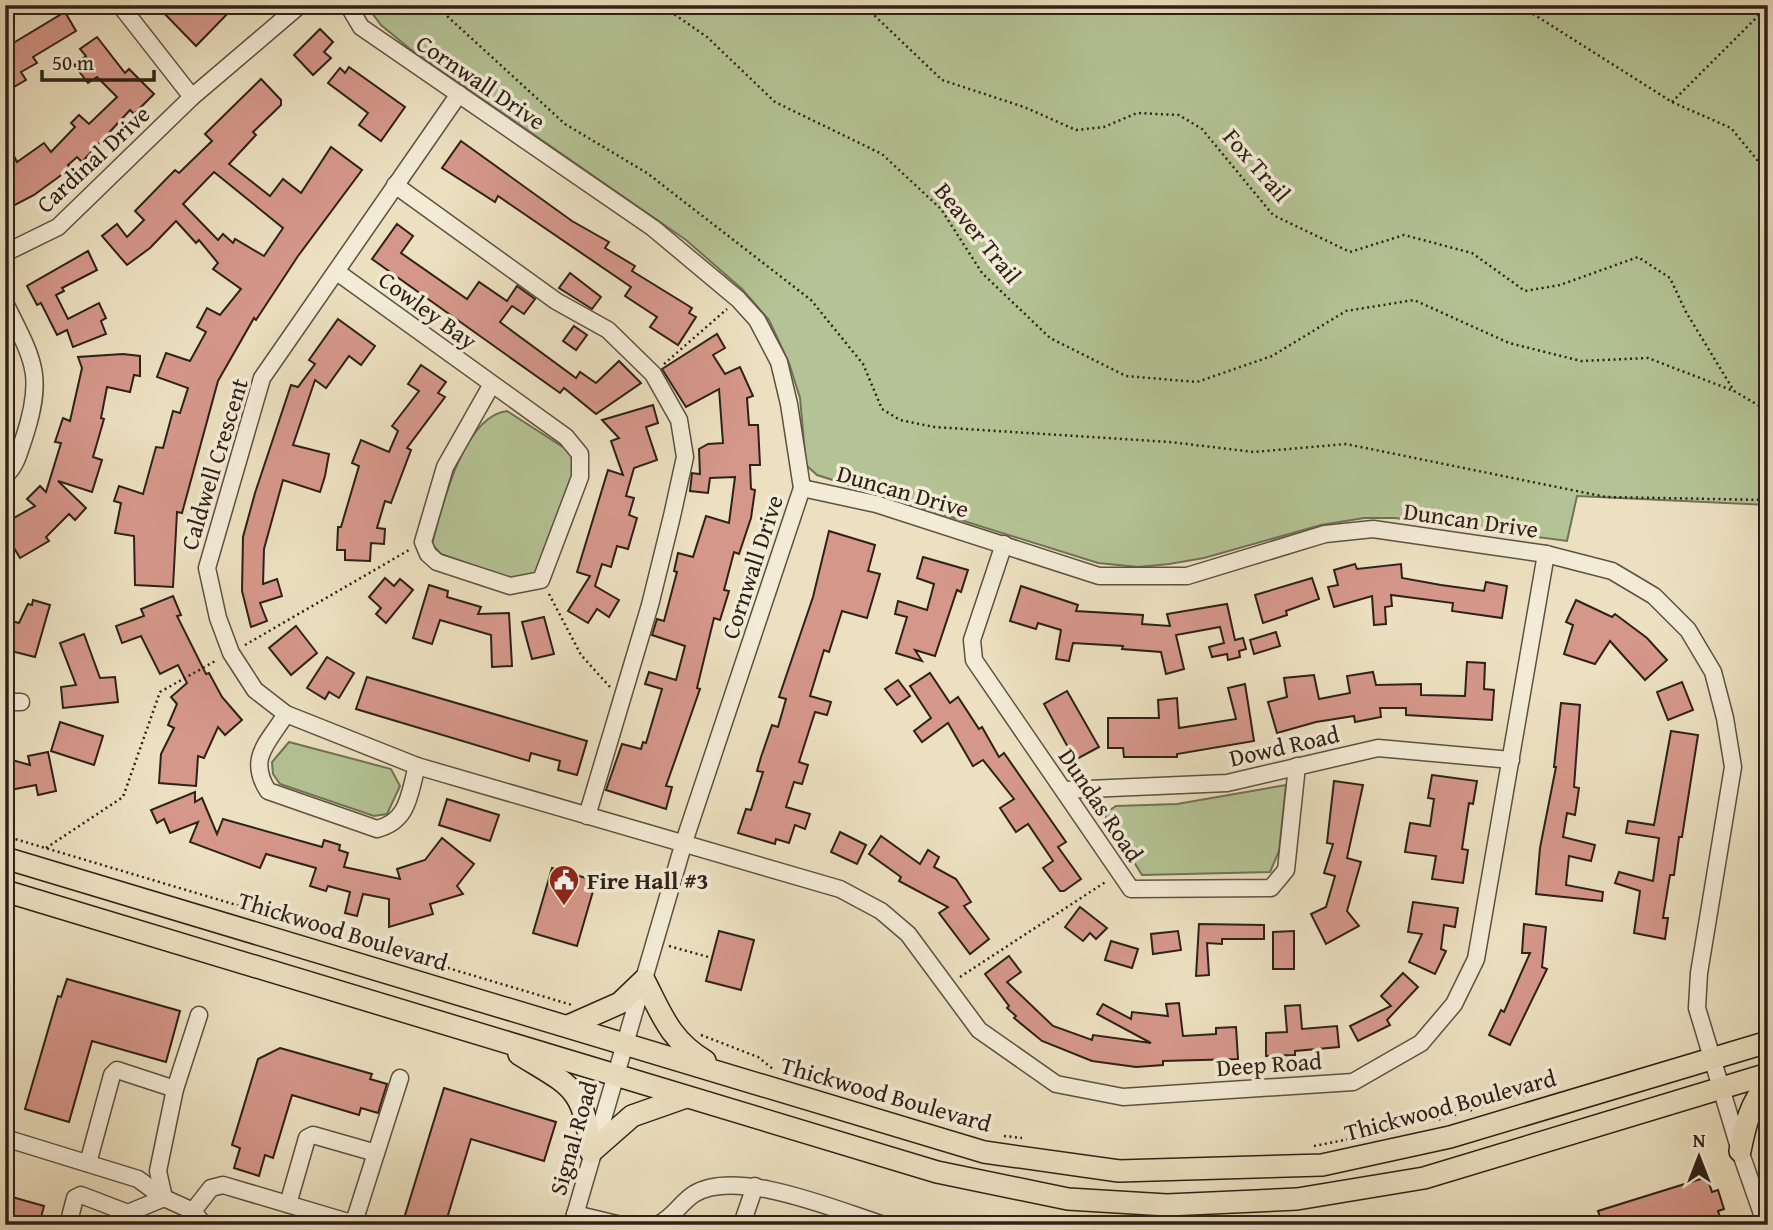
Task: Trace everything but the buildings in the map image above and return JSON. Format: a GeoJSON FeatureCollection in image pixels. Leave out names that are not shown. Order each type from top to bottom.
{"type":"FeatureCollection","features":[{"type":"Feature","properties":{"kind":"main road","name":"Thickwood Boulevard"},"geometry":{"type":"LineString","coordinates":[[5,858],[984,1152],[1119,1171],[1322,1165],[1450,1137],[1768,1042]]}},
{"type":"Feature","properties":{"kind":"main road"},"geometry":{"type":"LineString","coordinates":[[5,891],[937,1172],[1068,1199],[1167,1205],[1297,1199],[1424,1178],[1768,1074]]}},
{"type":"Feature","properties":{"kind":"main road"},"geometry":{"type":"LineString","coordinates":[[568,1026],[620,1003],[644,980],[667,1026],[683,1048],[729,1074]]}},
{"type":"Feature","properties":{"kind":"main road"},"geometry":{"type":"LineString","coordinates":[[496,1040],[571,1087],[587,1114],[592,1152]]}},
{"type":"Feature","properties":{"kind":"main road"},"geometry":{"type":"LineString","coordinates":[[1740,1151],[1746,1119],[1768,1083]]}},
{"type":"Feature","properties":{"kind":"main road"},"geometry":{"type":"LineString","coordinates":[[592,1152],[632,1116],[686,1097]]}},
{"type":"Feature","properties":{"kind":"street"},"geometry":{"type":"LineString","coordinates":[[121,5],[192,97]]}},
{"type":"Feature","properties":{"kind":"street","name":"Cardinal Drive"},"geometry":{"type":"LineString","coordinates":[[5,253],[58,226],[192,97],[300,5]]}},
{"type":"Feature","properties":{"kind":"street","name":"Cornwall Drive"},"geometry":{"type":"LineString","coordinates":[[348,5],[361,27],[653,228],[738,299],[757,320],[779,362],[802,488],[684,842],[625,1044]]}},
{"type":"Feature","properties":{"kind":"street","name":"Caldwell Crescent"},"geometry":{"type":"LineString","coordinates":[[459,94],[262,378],[206,568],[218,618],[231,653],[255,690],[286,714],[418,766],[684,842]]}},
{"type":"Feature","properties":{"kind":"street"},"geometry":{"type":"LineString","coordinates":[[395,185],[556,300],[608,330],[653,374],[679,420],[685,457],[650,605],[587,816]]}},
{"type":"Feature","properties":{"kind":"street","name":"Cowley Bay"},"geometry":{"type":"LineString","coordinates":[[337,272],[566,437],[580,454],[580,477],[541,580]]}},
{"type":"Feature","properties":{"kind":"street"},"geometry":{"type":"LineString","coordinates":[[5,303],[27,348],[37,380],[32,414],[15,467],[5,476]]}},
{"type":"Feature","properties":{"kind":"street"},"geometry":{"type":"LineString","coordinates":[[492,384],[445,467],[423,542],[428,554],[436,562],[510,586],[541,580]]}},
{"type":"Feature","properties":{"kind":"street","name":"Duncan Drive"},"geometry":{"type":"LineString","coordinates":[[802,488],[876,504],[1099,576],[1187,576],[1325,534],[1373,529],[1546,554],[1612,571],[1654,596],[1688,630],[1713,672],[1733,767],[1697,992],[1699,1020],[1766,1225]]}},
{"type":"Feature","properties":{"kind":"street","name":"Dundas Road"},"geometry":{"type":"LineString","coordinates":[[1004,544],[971,640],[974,660],[1131,889],[1271,888],[1286,870],[1297,766]]}},
{"type":"Feature","properties":{"kind":"street","name":"Deep Road"},"geometry":{"type":"LineString","coordinates":[[684,842],[850,894],[881,911],[908,933],[979,1030],[1056,1084],[1123,1097],[1353,1082],[1420,1043],[1454,1004],[1476,959],[1546,554]]}},
{"type":"Feature","properties":{"kind":"street"},"geometry":{"type":"LineString","coordinates":[[286,714],[258,758],[259,776],[268,791],[377,829],[393,825],[402,815],[418,766]]}},
{"type":"Feature","properties":{"kind":"street","name":"Dowd Road"},"geometry":{"type":"LineString","coordinates":[[1065,790],[1227,783],[1378,748],[1511,760]]}},
{"type":"Feature","properties":{"kind":"street"},"geometry":{"type":"LineString","coordinates":[[164,1198],[158,1171],[175,1089],[199,1015]]}},
{"type":"Feature","properties":{"kind":"street","name":"Signal Road"},"geometry":{"type":"LineString","coordinates":[[621,1225],[573,1219],[625,1044]]}},
{"type":"Feature","properties":{"kind":"street"},"geometry":{"type":"LineString","coordinates":[[88,1163],[112,1074],[117,1070],[175,1089]]}},
{"type":"Feature","properties":{"kind":"street"},"geometry":{"type":"LineString","coordinates":[[193,1211],[211,1188],[223,1185],[348,1222],[355,1219],[400,1078]]}},
{"type":"Feature","properties":{"kind":"street"},"geometry":{"type":"LineString","coordinates":[[288,1204],[307,1138],[313,1135],[376,1153]]}},
{"type":"Feature","properties":{"kind":"street"},"geometry":{"type":"LineString","coordinates":[[5,1138],[138,1179],[164,1198],[193,1211],[204,1225]]}},
{"type":"Feature","properties":{"kind":"street"},"geometry":{"type":"LineString","coordinates":[[657,1225],[676,1213],[694,1194],[721,1184],[754,1186],[878,1224]]}},
{"type":"Feature","properties":{"kind":"street"},"geometry":{"type":"LineString","coordinates":[[741,1224],[754,1186]]}},
{"type":"Feature","properties":{"kind":"street"},"geometry":{"type":"LineString","coordinates":[[68,1225],[75,1198],[81,1195],[128,1213],[164,1198]]}},
{"type":"Feature","properties":{"kind":"path"},"geometry":{"type":"LineString","coordinates":[[435,5],[565,124],[647,173],[811,300],[863,363],[882,410],[900,420],[934,426],[1170,442],[1254,452],[1346,444],[1606,497],[1768,500]]}},
{"type":"Feature","properties":{"kind":"path","name":"Beaver Trail"},"geometry":{"type":"LineString","coordinates":[[661,5],[707,37],[775,102],[882,154],[941,209],[982,273],[1050,338],[1126,376],[1198,382],[1272,355],[1346,311],[1414,300],[1508,344],[1581,361],[1648,358],[1734,391],[1768,411]]}},
{"type":"Feature","properties":{"kind":"path","name":"Fox Trail"},"geometry":{"type":"LineString","coordinates":[[871,5],[875,16],[942,80],[1024,107],[1076,130],[1104,127],[1137,113],[1179,115],[1202,129],[1273,215],[1350,252],[1404,234],[1472,253],[1525,291],[1560,285],[1638,257],[1670,278],[1686,312],[1734,391]]}},
{"type":"Feature","properties":{"kind":"path"},"geometry":{"type":"LineString","coordinates":[[1520,5],[1672,102],[1731,128],[1768,173]]}},
{"type":"Feature","properties":{"kind":"path"},"geometry":{"type":"LineString","coordinates":[[1672,102],[1768,6]]}},
{"type":"Feature","properties":{"kind":"path"},"geometry":{"type":"LineString","coordinates":[[653,374],[738,299]]}},
{"type":"Feature","properties":{"kind":"path"},"geometry":{"type":"LineString","coordinates":[[46,848],[123,797],[160,692],[423,542]]}},
{"type":"Feature","properties":{"kind":"path"},"geometry":{"type":"LineString","coordinates":[[541,580],[580,655],[622,700]]}},
{"type":"Feature","properties":{"kind":"path"},"geometry":{"type":"LineString","coordinates":[[5,836],[581,1006]]}},
{"type":"Feature","properties":{"kind":"path"},"geometry":{"type":"LineString","coordinates":[[946,986],[1119,874]]}},
{"type":"Feature","properties":{"kind":"path"},"geometry":{"type":"LineString","coordinates":[[655,942],[712,958]]}},
{"type":"Feature","properties":{"kind":"path"},"geometry":{"type":"LineString","coordinates":[[692,1031],[758,1057],[777,1070]]}},
{"type":"Feature","properties":{"kind":"path"},"geometry":{"type":"LineString","coordinates":[[1427,1123],[1528,1093]]}},
{"type":"Feature","properties":{"kind":"path"},"geometry":{"type":"LineString","coordinates":[[1309,1147],[1366,1133],[1385,1134]]}},
{"type":"Feature","properties":{"kind":"path"},"geometry":{"type":"LineString","coordinates":[[1000,1136],[1029,1141]]}},
{"type":"Feature","properties":{"kind":"green space"},"geometry":{"type":"Polygon","coordinates":[[[366,5],[1768,5],[1768,505],[1577,496],[1567,541],[1395,518],[1364,518],[1321,525],[1204,558],[1138,567],[1098,563],[817,475],[806,465],[800,398],[789,363],[769,320],[742,289],[686,240],[410,49],[381,25],[366,5]]]}},
{"type":"Feature","properties":{"kind":"green space"},"geometry":{"type":"Polygon","coordinates":[[[507,411],[569,451],[576,464],[536,573],[515,580],[441,554],[432,544],[449,487],[467,446],[478,429],[492,417],[507,411]]]}},
{"type":"Feature","properties":{"kind":"green space"},"geometry":{"type":"Polygon","coordinates":[[[289,742],[391,769],[400,786],[387,814],[374,816],[280,784],[273,774],[272,762],[289,742]]]}},
{"type":"Feature","properties":{"kind":"green space"},"geometry":{"type":"Polygon","coordinates":[[[1286,785],[1279,851],[1270,872],[1142,875],[1104,814],[1116,806],[1177,804],[1286,785]]]}},
{"type":"Feature","properties":{"kind":"green space"},"geometry":{"type":"Polygon","coordinates":[[[1768,821],[1768,973],[1762,970],[1768,821]]]}},
{"type":"Feature","properties":{"kind":"place","name":"Fire Hall #3"},"geometry":{"type":"Point","coordinates":[564,907]}}]}
